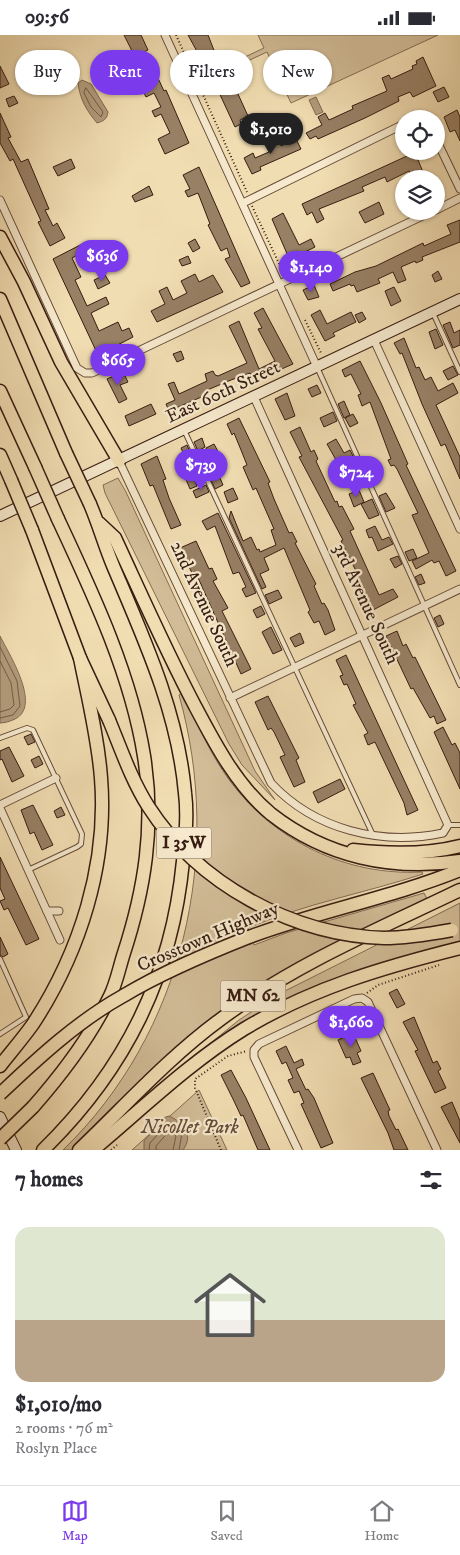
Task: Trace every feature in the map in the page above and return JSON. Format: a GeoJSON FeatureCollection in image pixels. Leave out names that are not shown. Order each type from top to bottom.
{"type":"FeatureCollection","features":[{"type":"Feature","properties":{"kind":"highway"},"geometry":{"type":"LineString","coordinates":[[0,237],[24,282],[61,362],[119,461]]}},
{"type":"Feature","properties":{"kind":"highway","name":"I 35W"},"geometry":{"type":"LineString","coordinates":[[0,299],[66,453],[98,521],[107,551],[158,673],[173,724],[186,794],[186,829],[180,890],[166,949],[147,1007],[110,1073],[81,1110],[46,1146]]}},
{"type":"Feature","properties":{"kind":"highway","name":"I 35W"},"geometry":{"type":"LineString","coordinates":[[0,391],[108,635],[130,695],[144,755],[150,815],[144,876],[130,935],[110,995],[75,1055],[33,1107],[0,1139]]}},
{"type":"Feature","properties":{"kind":"highway"},"geometry":{"type":"LineString","coordinates":[[0,455],[32,530],[80,658],[132,775],[148,805],[170,835],[207,870],[239,895],[274,913],[334,931],[384,938],[457,929]]}},
{"type":"Feature","properties":{"kind":"highway"},"geometry":{"type":"LineString","coordinates":[[98,521],[115,538],[174,666],[212,739],[239,779],[270,813],[308,838],[339,853],[376,863],[410,866],[460,861]]}},
{"type":"Feature","properties":{"kind":"highway"},"geometry":{"type":"LineString","coordinates":[[0,1065],[32,1025],[47,1001],[81,928],[96,871],[101,823],[101,779],[94,724],[80,658]]}},
{"type":"Feature","properties":{"kind":"highway"},"geometry":{"type":"LineString","coordinates":[[308,838],[353,850],[392,854],[426,852],[460,845]]}},
{"type":"Feature","properties":{"kind":"highway","name":"Crosstown Highway"},"geometry":{"type":"LineString","coordinates":[[0,1093],[48,1051],[122,996],[171,971],[249,937],[282,925],[424,884],[460,870]]}},
{"type":"Feature","properties":{"kind":"highway","name":"MN 62"},"geometry":{"type":"LineString","coordinates":[[79,1150],[186,1047],[250,998],[306,965],[460,890]]}},
{"type":"Feature","properties":{"kind":"highway"},"geometry":{"type":"LineString","coordinates":[[93,1150],[186,1071],[222,1044],[268,1015],[331,985],[362,974],[460,948]]}},
{"type":"Feature","properties":{"kind":"street"},"geometry":{"type":"LineString","coordinates":[[165,35],[316,367]]}},
{"type":"Feature","properties":{"kind":"street"},"geometry":{"type":"LineString","coordinates":[[243,203],[395,128]]}},
{"type":"Feature","properties":{"kind":"street"},"geometry":{"type":"LineString","coordinates":[[445,158],[460,189]]}},
{"type":"Feature","properties":{"kind":"street"},"geometry":{"type":"LineString","coordinates":[[445,206],[460,198]]}},
{"type":"Feature","properties":{"kind":"street"},"geometry":{"type":"LineString","coordinates":[[0,200],[77,367],[84,373],[95,373],[414,220]]}},
{"type":"Feature","properties":{"kind":"street","name":"East 60th Street"},"geometry":{"type":"LineString","coordinates":[[0,516],[460,299]]}},
{"type":"Feature","properties":{"kind":"street"},"geometry":{"type":"LineString","coordinates":[[374,340],[460,529]]}},
{"type":"Feature","properties":{"kind":"street","name":"3rd Avenue South"},"geometry":{"type":"LineString","coordinates":[[254,397],[448,825]]}},
{"type":"Feature","properties":{"kind":"street","name":"2nd Avenue South"},"geometry":{"type":"LineString","coordinates":[[119,461],[271,783],[294,804],[329,824],[373,835],[394,838],[424,837],[443,833],[448,825]]}},
{"type":"Feature","properties":{"kind":"street"},"geometry":{"type":"LineString","coordinates":[[230,697],[460,589]]}},
{"type":"Feature","properties":{"kind":"street"},"geometry":{"type":"LineString","coordinates":[[56,778],[0,807],[60,940]]}},
{"type":"Feature","properties":{"kind":"street"},"geometry":{"type":"LineString","coordinates":[[47,911],[59,911]]}},
{"type":"Feature","properties":{"kind":"street"},"geometry":{"type":"LineString","coordinates":[[298,1150],[254,1054],[259,1044],[354,999],[365,1000],[437,1150]]}},
{"type":"Feature","properties":{"kind":"street"},"geometry":{"type":"LineString","coordinates":[[0,1117],[16,1150]]}},
{"type":"Feature","properties":{"kind":"lane"},"geometry":{"type":"LineString","coordinates":[[432,312],[460,372]]}},
{"type":"Feature","properties":{"kind":"lane"},"geometry":{"type":"LineString","coordinates":[[316,367],[318,376],[460,685]]}},
{"type":"Feature","properties":{"kind":"lane"},"geometry":{"type":"LineString","coordinates":[[184,430],[373,835]]}},
{"type":"Feature","properties":{"kind":"lane"},"geometry":{"type":"LineString","coordinates":[[0,738],[27,728],[33,730],[82,834],[81,844],[28,870]]}},
{"type":"Feature","properties":{"kind":"lane"},"geometry":{"type":"LineString","coordinates":[[448,825],[460,825]]}},
{"type":"Feature","properties":{"kind":"lane"},"geometry":{"type":"LineString","coordinates":[[0,959],[26,1017],[0,1034]]}},
{"type":"Feature","properties":{"kind":"path"},"geometry":{"type":"LineString","coordinates":[[176,35],[247,192]]}},
{"type":"Feature","properties":{"kind":"path"},"geometry":{"type":"LineString","coordinates":[[252,206],[284,274]]}},
{"type":"Feature","properties":{"kind":"path"},"geometry":{"type":"LineString","coordinates":[[303,315],[322,351],[320,353]]}},
{"type":"Feature","properties":{"kind":"path"},"geometry":{"type":"LineString","coordinates":[[365,1000],[371,988],[442,964]]}},
{"type":"Feature","properties":{"kind":"path"},"geometry":{"type":"LineString","coordinates":[[222,1150],[195,1088],[195,1079],[228,1055],[254,1054]]}},
{"type":"Feature","properties":{"kind":"green space"},"geometry":{"type":"Polygon","coordinates":[[[258,35],[438,35],[332,84],[332,50],[263,50],[263,54],[253,59],[253,53],[264,48],[258,35]]]}},
{"type":"Feature","properties":{"kind":"green space"},"geometry":{"type":"Polygon","coordinates":[[[287,95],[308,95],[291,103],[287,95]]]}},
{"type":"Feature","properties":{"kind":"green space"},"geometry":{"type":"Polygon","coordinates":[[[118,478],[255,771],[275,800],[242,765],[229,744],[105,493],[103,485],[118,478]]]}},
{"type":"Feature","properties":{"kind":"green space"},"geometry":{"type":"Polygon","coordinates":[[[182,693],[223,771],[248,802],[268,821],[314,851],[340,861],[366,868],[394,872],[422,872],[423,874],[313,905],[248,928],[254,945],[286,933],[424,893],[427,899],[282,973],[74,1150],[63,1150],[105,1103],[138,1052],[165,997],[183,938],[194,878],[197,817],[192,755],[179,695],[182,693]]]}},
{"type":"Feature","properties":{"kind":"green space"},"geometry":{"type":"Polygon","coordinates":[[[460,903],[460,943],[385,963],[198,1057],[196,1055],[239,1020],[279,994],[460,903]]]}},
{"type":"Feature","properties":{"kind":"green space","name":"Nicollet Park"},"geometry":{"type":"Polygon","coordinates":[[[199,1090],[227,1150],[132,1150],[199,1090]]]}},
{"type":"Feature","properties":{"kind":"water"},"geometry":{"type":"Polygon","coordinates":[[[82,80],[90,84],[90,95],[98,95],[108,112],[106,118],[102,121],[97,123],[84,105],[80,95],[80,82],[82,80]]]}},
{"type":"Feature","properties":{"kind":"water"},"geometry":{"type":"Polygon","coordinates":[[[316,97],[323,112],[316,115],[309,100],[316,97]]]}},
{"type":"Feature","properties":{"kind":"water"},"geometry":{"type":"Polygon","coordinates":[[[0,636],[21,679],[25,703],[22,712],[15,719],[0,723],[0,636]]]}},
{"type":"Feature","properties":{"kind":"water"},"geometry":{"type":"Polygon","coordinates":[[[169,1116],[179,1122],[186,1130],[188,1139],[183,1150],[144,1150],[144,1141],[163,1118],[169,1116]]]}},
{"type":"Feature","properties":{"kind":"building"},"geometry":{"type":"Polygon","coordinates":[[[124,35],[141,35],[148,50],[132,50],[124,35]]]}},
{"type":"Feature","properties":{"kind":"building"},"geometry":{"type":"Polygon","coordinates":[[[188,35],[208,35],[214,50],[196,50],[188,35]]]}},
{"type":"Feature","properties":{"kind":"building"},"geometry":{"type":"Polygon","coordinates":[[[423,57],[436,86],[413,97],[410,92],[398,97],[399,101],[365,118],[318,139],[316,136],[310,139],[306,133],[322,125],[318,117],[325,113],[329,120],[353,109],[352,106],[387,91],[382,78],[389,75],[391,79],[413,69],[412,66],[417,64],[416,61],[423,57]]]}},
{"type":"Feature","properties":{"kind":"building"},"geometry":{"type":"Polygon","coordinates":[[[0,66],[9,84],[0,88],[0,66]]]}},
{"type":"Feature","properties":{"kind":"building"},"geometry":{"type":"Polygon","coordinates":[[[160,82],[164,91],[166,90],[189,143],[165,154],[158,139],[170,133],[161,114],[155,117],[152,111],[161,107],[155,95],[160,95],[160,82]]]}},
{"type":"Feature","properties":{"kind":"building"},"geometry":{"type":"Polygon","coordinates":[[[444,87],[449,97],[438,102],[433,92],[444,87]]]}},
{"type":"Feature","properties":{"kind":"building"},"geometry":{"type":"Polygon","coordinates":[[[220,95],[238,95],[248,116],[240,120],[241,124],[235,127],[220,95]]]}},
{"type":"Feature","properties":{"kind":"building"},"geometry":{"type":"Polygon","coordinates":[[[14,96],[18,103],[9,107],[6,99],[14,96]]]}},
{"type":"Feature","properties":{"kind":"building"},"geometry":{"type":"Polygon","coordinates":[[[457,110],[460,117],[460,141],[455,130],[450,132],[445,116],[457,110]]]}},
{"type":"Feature","properties":{"kind":"building"},"geometry":{"type":"Polygon","coordinates":[[[0,113],[11,137],[8,138],[21,162],[28,159],[49,209],[45,210],[53,226],[57,223],[65,238],[50,246],[38,222],[41,221],[13,159],[10,161],[0,143],[0,113]]]}},
{"type":"Feature","properties":{"kind":"building"},"geometry":{"type":"Polygon","coordinates":[[[296,139],[301,149],[260,167],[261,170],[252,174],[244,158],[253,153],[255,158],[269,152],[265,144],[272,141],[274,146],[280,143],[281,146],[296,139]]]}},
{"type":"Feature","properties":{"kind":"building"},"geometry":{"type":"Polygon","coordinates":[[[71,159],[75,168],[58,176],[53,167],[71,159]]]}},
{"type":"Feature","properties":{"kind":"building"},"geometry":{"type":"Polygon","coordinates":[[[398,160],[418,160],[422,170],[395,170],[395,178],[387,182],[385,177],[362,187],[364,191],[319,209],[324,219],[317,223],[312,212],[307,215],[302,204],[398,160]]]}},
{"type":"Feature","properties":{"kind":"building"},"geometry":{"type":"Polygon","coordinates":[[[199,167],[250,283],[241,287],[225,259],[230,257],[227,248],[221,251],[208,225],[210,224],[198,193],[188,197],[185,191],[190,189],[183,175],[199,167]]]}},
{"type":"Feature","properties":{"kind":"building"},"geometry":{"type":"Polygon","coordinates":[[[149,186],[153,195],[135,202],[132,196],[149,186]]]}},
{"type":"Feature","properties":{"kind":"building"},"geometry":{"type":"Polygon","coordinates":[[[379,202],[384,214],[365,223],[359,212],[379,202]]]}},
{"type":"Feature","properties":{"kind":"building"},"geometry":{"type":"Polygon","coordinates":[[[283,213],[299,245],[311,239],[315,247],[299,255],[297,251],[288,256],[272,219],[283,213]]]}},
{"type":"Feature","properties":{"kind":"building"},"geometry":{"type":"Polygon","coordinates":[[[460,220],[460,242],[422,257],[423,260],[416,263],[415,261],[401,267],[406,280],[398,283],[393,272],[378,279],[380,283],[357,292],[354,285],[351,286],[350,284],[333,291],[330,284],[355,272],[376,266],[423,243],[424,246],[451,234],[447,225],[460,220]]]}},
{"type":"Feature","properties":{"kind":"building"},"geometry":{"type":"Polygon","coordinates":[[[195,239],[200,248],[193,252],[188,243],[195,239]]]}},
{"type":"Feature","properties":{"kind":"building"},"geometry":{"type":"Polygon","coordinates":[[[86,242],[89,249],[72,258],[81,277],[75,280],[87,306],[106,297],[109,304],[91,313],[99,331],[118,322],[122,331],[129,328],[133,337],[98,355],[53,259],[86,242]]]}},
{"type":"Feature","properties":{"kind":"building"},"geometry":{"type":"Polygon","coordinates":[[[188,256],[191,263],[182,266],[179,260],[188,256]]]}},
{"type":"Feature","properties":{"kind":"building"},"geometry":{"type":"Polygon","coordinates":[[[438,271],[442,279],[435,282],[432,275],[438,271]]]}},
{"type":"Feature","properties":{"kind":"building"},"geometry":{"type":"Polygon","coordinates":[[[195,274],[199,282],[213,275],[223,292],[157,322],[151,311],[165,304],[159,291],[167,287],[173,300],[187,293],[181,281],[195,274]]]}},
{"type":"Feature","properties":{"kind":"building"},"geometry":{"type":"Polygon","coordinates":[[[105,275],[110,283],[98,289],[94,280],[105,275]]]}},
{"type":"Feature","properties":{"kind":"building"},"geometry":{"type":"Polygon","coordinates":[[[314,285],[319,297],[308,300],[303,290],[314,285]]]}},
{"type":"Feature","properties":{"kind":"building"},"geometry":{"type":"Polygon","coordinates":[[[394,287],[401,301],[391,306],[385,291],[394,287]]]}},
{"type":"Feature","properties":{"kind":"building"},"geometry":{"type":"Polygon","coordinates":[[[263,308],[293,364],[254,381],[250,373],[231,380],[205,391],[206,395],[169,411],[166,404],[175,400],[168,384],[174,382],[179,394],[207,381],[205,374],[213,371],[218,376],[247,363],[229,326],[239,321],[259,369],[275,361],[258,329],[262,328],[254,313],[263,308]]]}},
{"type":"Feature","properties":{"kind":"building"},"geometry":{"type":"Polygon","coordinates":[[[320,310],[327,324],[351,312],[356,322],[333,333],[335,336],[325,341],[311,315],[320,310]]]}},
{"type":"Feature","properties":{"kind":"building"},"geometry":{"type":"Polygon","coordinates":[[[362,312],[366,319],[359,323],[355,315],[362,312]]]}},
{"type":"Feature","properties":{"kind":"building"},"geometry":{"type":"Polygon","coordinates":[[[450,322],[454,333],[460,330],[460,345],[453,348],[443,325],[450,322]]]}},
{"type":"Feature","properties":{"kind":"building"},"geometry":{"type":"Polygon","coordinates":[[[436,329],[443,345],[435,349],[429,332],[436,329]]]}},
{"type":"Feature","properties":{"kind":"building"},"geometry":{"type":"Polygon","coordinates":[[[404,338],[416,368],[419,367],[425,380],[431,377],[438,391],[453,383],[458,393],[436,405],[460,457],[460,479],[445,444],[441,446],[402,353],[400,354],[394,343],[404,338]]]}},
{"type":"Feature","properties":{"kind":"building"},"geometry":{"type":"Polygon","coordinates":[[[181,351],[184,359],[177,362],[173,354],[181,351]]]}},
{"type":"Feature","properties":{"kind":"building"},"geometry":{"type":"Polygon","coordinates":[[[360,361],[381,403],[408,464],[406,465],[456,571],[446,576],[439,561],[434,563],[432,560],[416,569],[412,561],[429,553],[412,515],[418,513],[397,469],[394,465],[391,466],[388,460],[391,459],[370,402],[362,406],[358,395],[361,394],[351,374],[345,377],[342,370],[360,361]]]}},
{"type":"Feature","properties":{"kind":"building"},"geometry":{"type":"Polygon","coordinates":[[[453,366],[458,375],[448,380],[443,371],[453,366]]]}},
{"type":"Feature","properties":{"kind":"building"},"geometry":{"type":"Polygon","coordinates":[[[123,372],[128,382],[120,385],[127,399],[119,403],[107,379],[123,372]]]}},
{"type":"Feature","properties":{"kind":"building"},"geometry":{"type":"Polygon","coordinates":[[[317,385],[321,393],[312,397],[308,389],[317,385]]]}},
{"type":"Feature","properties":{"kind":"building"},"geometry":{"type":"Polygon","coordinates":[[[287,393],[295,416],[285,420],[275,399],[287,393]]]}},
{"type":"Feature","properties":{"kind":"building"},"geometry":{"type":"Polygon","coordinates":[[[344,401],[350,415],[344,418],[338,404],[344,401]]]}},
{"type":"Feature","properties":{"kind":"building"},"geometry":{"type":"Polygon","coordinates":[[[151,404],[156,414],[129,426],[125,416],[151,404]]]}},
{"type":"Feature","properties":{"kind":"building"},"geometry":{"type":"Polygon","coordinates":[[[333,412],[337,421],[324,427],[320,418],[333,412]]]}},
{"type":"Feature","properties":{"kind":"building"},"geometry":{"type":"Polygon","coordinates":[[[353,414],[358,423],[350,427],[345,418],[353,414]]]}},
{"type":"Feature","properties":{"kind":"building"},"geometry":{"type":"Polygon","coordinates":[[[239,418],[270,482],[268,483],[289,533],[292,532],[297,542],[295,543],[316,584],[314,586],[322,604],[324,603],[328,610],[335,630],[325,635],[319,621],[314,623],[308,612],[310,610],[284,548],[264,558],[269,570],[260,574],[266,587],[262,589],[229,518],[231,511],[243,541],[251,537],[257,550],[259,549],[260,552],[276,545],[271,530],[274,529],[256,488],[253,490],[243,467],[247,465],[234,433],[232,435],[227,424],[239,418]]]}},
{"type":"Feature","properties":{"kind":"building"},"geometry":{"type":"Polygon","coordinates":[[[300,427],[311,452],[314,450],[318,459],[316,461],[335,502],[337,501],[339,507],[342,506],[354,529],[350,531],[379,595],[393,589],[398,597],[373,610],[353,572],[356,571],[341,541],[343,540],[299,457],[302,456],[290,432],[300,427]]]}},
{"type":"Feature","properties":{"kind":"building"},"geometry":{"type":"Polygon","coordinates":[[[202,438],[205,447],[198,451],[194,442],[202,438]]]}},
{"type":"Feature","properties":{"kind":"building"},"geometry":{"type":"Polygon","coordinates":[[[336,439],[344,453],[350,450],[354,458],[340,467],[327,444],[336,439]]]}},
{"type":"Feature","properties":{"kind":"building"},"geometry":{"type":"Polygon","coordinates":[[[214,444],[221,457],[212,461],[206,448],[214,444]]]}},
{"type":"Feature","properties":{"kind":"building"},"geometry":{"type":"Polygon","coordinates":[[[187,445],[191,454],[185,457],[181,448],[187,445]]]}},
{"type":"Feature","properties":{"kind":"building"},"geometry":{"type":"Polygon","coordinates":[[[157,456],[166,479],[163,480],[169,498],[181,525],[171,529],[153,485],[150,486],[141,464],[157,456]]]}},
{"type":"Feature","properties":{"kind":"building"},"geometry":{"type":"Polygon","coordinates":[[[189,467],[197,486],[190,489],[182,470],[189,467]]]}},
{"type":"Feature","properties":{"kind":"building"},"geometry":{"type":"Polygon","coordinates":[[[216,469],[223,485],[215,489],[208,473],[216,469]]]}},
{"type":"Feature","properties":{"kind":"building"},"geometry":{"type":"Polygon","coordinates":[[[206,485],[209,492],[196,498],[193,491],[206,485]]]}},
{"type":"Feature","properties":{"kind":"building"},"geometry":{"type":"Polygon","coordinates":[[[233,488],[238,499],[228,503],[224,492],[233,488]]]}},
{"type":"Feature","properties":{"kind":"building"},"geometry":{"type":"Polygon","coordinates":[[[359,490],[364,502],[354,507],[349,494],[359,490]]]}},
{"type":"Feature","properties":{"kind":"building"},"geometry":{"type":"Polygon","coordinates":[[[386,493],[395,508],[386,512],[379,496],[386,493]]]}},
{"type":"Feature","properties":{"kind":"building"},"geometry":{"type":"Polygon","coordinates":[[[372,499],[379,515],[369,519],[361,504],[372,499]]]}},
{"type":"Feature","properties":{"kind":"building"},"geometry":{"type":"Polygon","coordinates":[[[218,513],[256,593],[246,597],[242,589],[246,587],[239,572],[233,574],[215,526],[207,530],[202,521],[218,513]]]}},
{"type":"Feature","properties":{"kind":"building"},"geometry":{"type":"Polygon","coordinates":[[[375,526],[382,540],[389,537],[393,544],[378,551],[372,537],[369,538],[366,530],[375,526]]]}},
{"type":"Feature","properties":{"kind":"building"},"geometry":{"type":"Polygon","coordinates":[[[196,541],[209,569],[212,568],[217,579],[213,581],[228,608],[222,611],[251,669],[241,674],[195,571],[192,573],[180,548],[196,541]]]}},
{"type":"Feature","properties":{"kind":"building"},"geometry":{"type":"Polygon","coordinates":[[[413,549],[417,558],[409,561],[405,552],[413,549]]]}},
{"type":"Feature","properties":{"kind":"building"},"geometry":{"type":"Polygon","coordinates":[[[398,556],[402,564],[395,568],[390,559],[398,556]]]}},
{"type":"Feature","properties":{"kind":"building"},"geometry":{"type":"Polygon","coordinates":[[[421,574],[425,583],[419,585],[415,577],[421,574]]]}},
{"type":"Feature","properties":{"kind":"building"},"geometry":{"type":"Polygon","coordinates":[[[278,590],[282,598],[269,604],[265,595],[278,590]]]}},
{"type":"Feature","properties":{"kind":"building"},"geometry":{"type":"Polygon","coordinates":[[[261,606],[265,614],[257,618],[253,610],[261,606]]]}},
{"type":"Feature","properties":{"kind":"building"},"geometry":{"type":"Polygon","coordinates":[[[440,615],[444,624],[438,627],[434,618],[440,615]]]}},
{"type":"Feature","properties":{"kind":"building"},"geometry":{"type":"Polygon","coordinates":[[[271,627],[282,650],[273,654],[262,632],[271,627]]]}},
{"type":"Feature","properties":{"kind":"building"},"geometry":{"type":"Polygon","coordinates":[[[397,631],[403,646],[406,644],[413,658],[415,657],[446,720],[437,724],[434,716],[430,718],[413,688],[411,689],[386,636],[397,631]]]}},
{"type":"Feature","properties":{"kind":"building"},"geometry":{"type":"Polygon","coordinates":[[[300,633],[304,643],[295,647],[290,638],[300,633]]]}},
{"type":"Feature","properties":{"kind":"building"},"geometry":{"type":"Polygon","coordinates":[[[346,655],[418,810],[407,815],[404,803],[375,742],[368,745],[364,735],[368,733],[353,705],[356,704],[347,684],[344,685],[340,676],[343,675],[336,660],[346,655]]]}},
{"type":"Feature","properties":{"kind":"building"},"geometry":{"type":"Polygon","coordinates":[[[268,696],[299,758],[296,760],[305,782],[294,787],[280,757],[285,755],[274,732],[271,728],[268,730],[255,702],[268,696]]]}},
{"type":"Feature","properties":{"kind":"building"},"geometry":{"type":"Polygon","coordinates":[[[443,727],[452,745],[455,743],[460,753],[460,789],[434,732],[443,727]]]}},
{"type":"Feature","properties":{"kind":"building"},"geometry":{"type":"Polygon","coordinates":[[[31,734],[35,742],[28,745],[24,737],[31,734]]]}},
{"type":"Feature","properties":{"kind":"building"},"geometry":{"type":"Polygon","coordinates":[[[9,747],[24,776],[12,782],[2,759],[0,760],[0,751],[9,747]]]}},
{"type":"Feature","properties":{"kind":"building"},"geometry":{"type":"Polygon","coordinates":[[[39,756],[43,764],[35,768],[31,760],[39,756]]]}},
{"type":"Feature","properties":{"kind":"building"},"geometry":{"type":"Polygon","coordinates":[[[340,779],[345,789],[318,803],[313,792],[340,779]]]}},
{"type":"Feature","properties":{"kind":"building"},"geometry":{"type":"Polygon","coordinates":[[[33,805],[53,845],[42,850],[34,832],[30,834],[21,810],[33,805]]]}},
{"type":"Feature","properties":{"kind":"building"},"geometry":{"type":"Polygon","coordinates":[[[61,807],[65,815],[57,818],[54,811],[61,807]]]}},
{"type":"Feature","properties":{"kind":"building"},"geometry":{"type":"Polygon","coordinates":[[[0,857],[39,939],[26,945],[8,908],[4,910],[0,901],[5,899],[0,888],[0,857]]]}},
{"type":"Feature","properties":{"kind":"building"},"geometry":{"type":"Polygon","coordinates":[[[0,937],[8,954],[3,957],[0,955],[0,937]]]}},
{"type":"Feature","properties":{"kind":"building"},"geometry":{"type":"Polygon","coordinates":[[[397,989],[405,1004],[397,1008],[389,993],[397,989]]]}},
{"type":"Feature","properties":{"kind":"building"},"geometry":{"type":"Polygon","coordinates":[[[414,1017],[433,1063],[437,1061],[441,1069],[438,1071],[446,1088],[435,1093],[415,1051],[418,1050],[403,1022],[414,1017]]]}},
{"type":"Feature","properties":{"kind":"building"},"geometry":{"type":"Polygon","coordinates":[[[353,1033],[361,1051],[357,1053],[361,1062],[353,1065],[350,1057],[346,1058],[338,1040],[353,1033]]]}},
{"type":"Feature","properties":{"kind":"building"},"geometry":{"type":"Polygon","coordinates":[[[286,1046],[294,1063],[302,1059],[304,1065],[296,1069],[306,1090],[308,1089],[314,1098],[333,1143],[321,1148],[301,1104],[304,1103],[299,1091],[294,1093],[288,1080],[293,1078],[286,1062],[282,1064],[276,1051],[286,1046]]]}},
{"type":"Feature","properties":{"kind":"building"},"geometry":{"type":"Polygon","coordinates":[[[231,1070],[270,1150],[258,1150],[243,1115],[241,1116],[221,1075],[231,1070]]]}},
{"type":"Feature","properties":{"kind":"building"},"geometry":{"type":"Polygon","coordinates":[[[373,1073],[390,1110],[388,1111],[389,1116],[396,1130],[398,1129],[408,1150],[394,1150],[388,1133],[361,1078],[373,1073]]]}},
{"type":"Feature","properties":{"kind":"building"},"geometry":{"type":"Polygon","coordinates":[[[452,1102],[460,1121],[460,1143],[441,1107],[452,1102]]]}}]}
